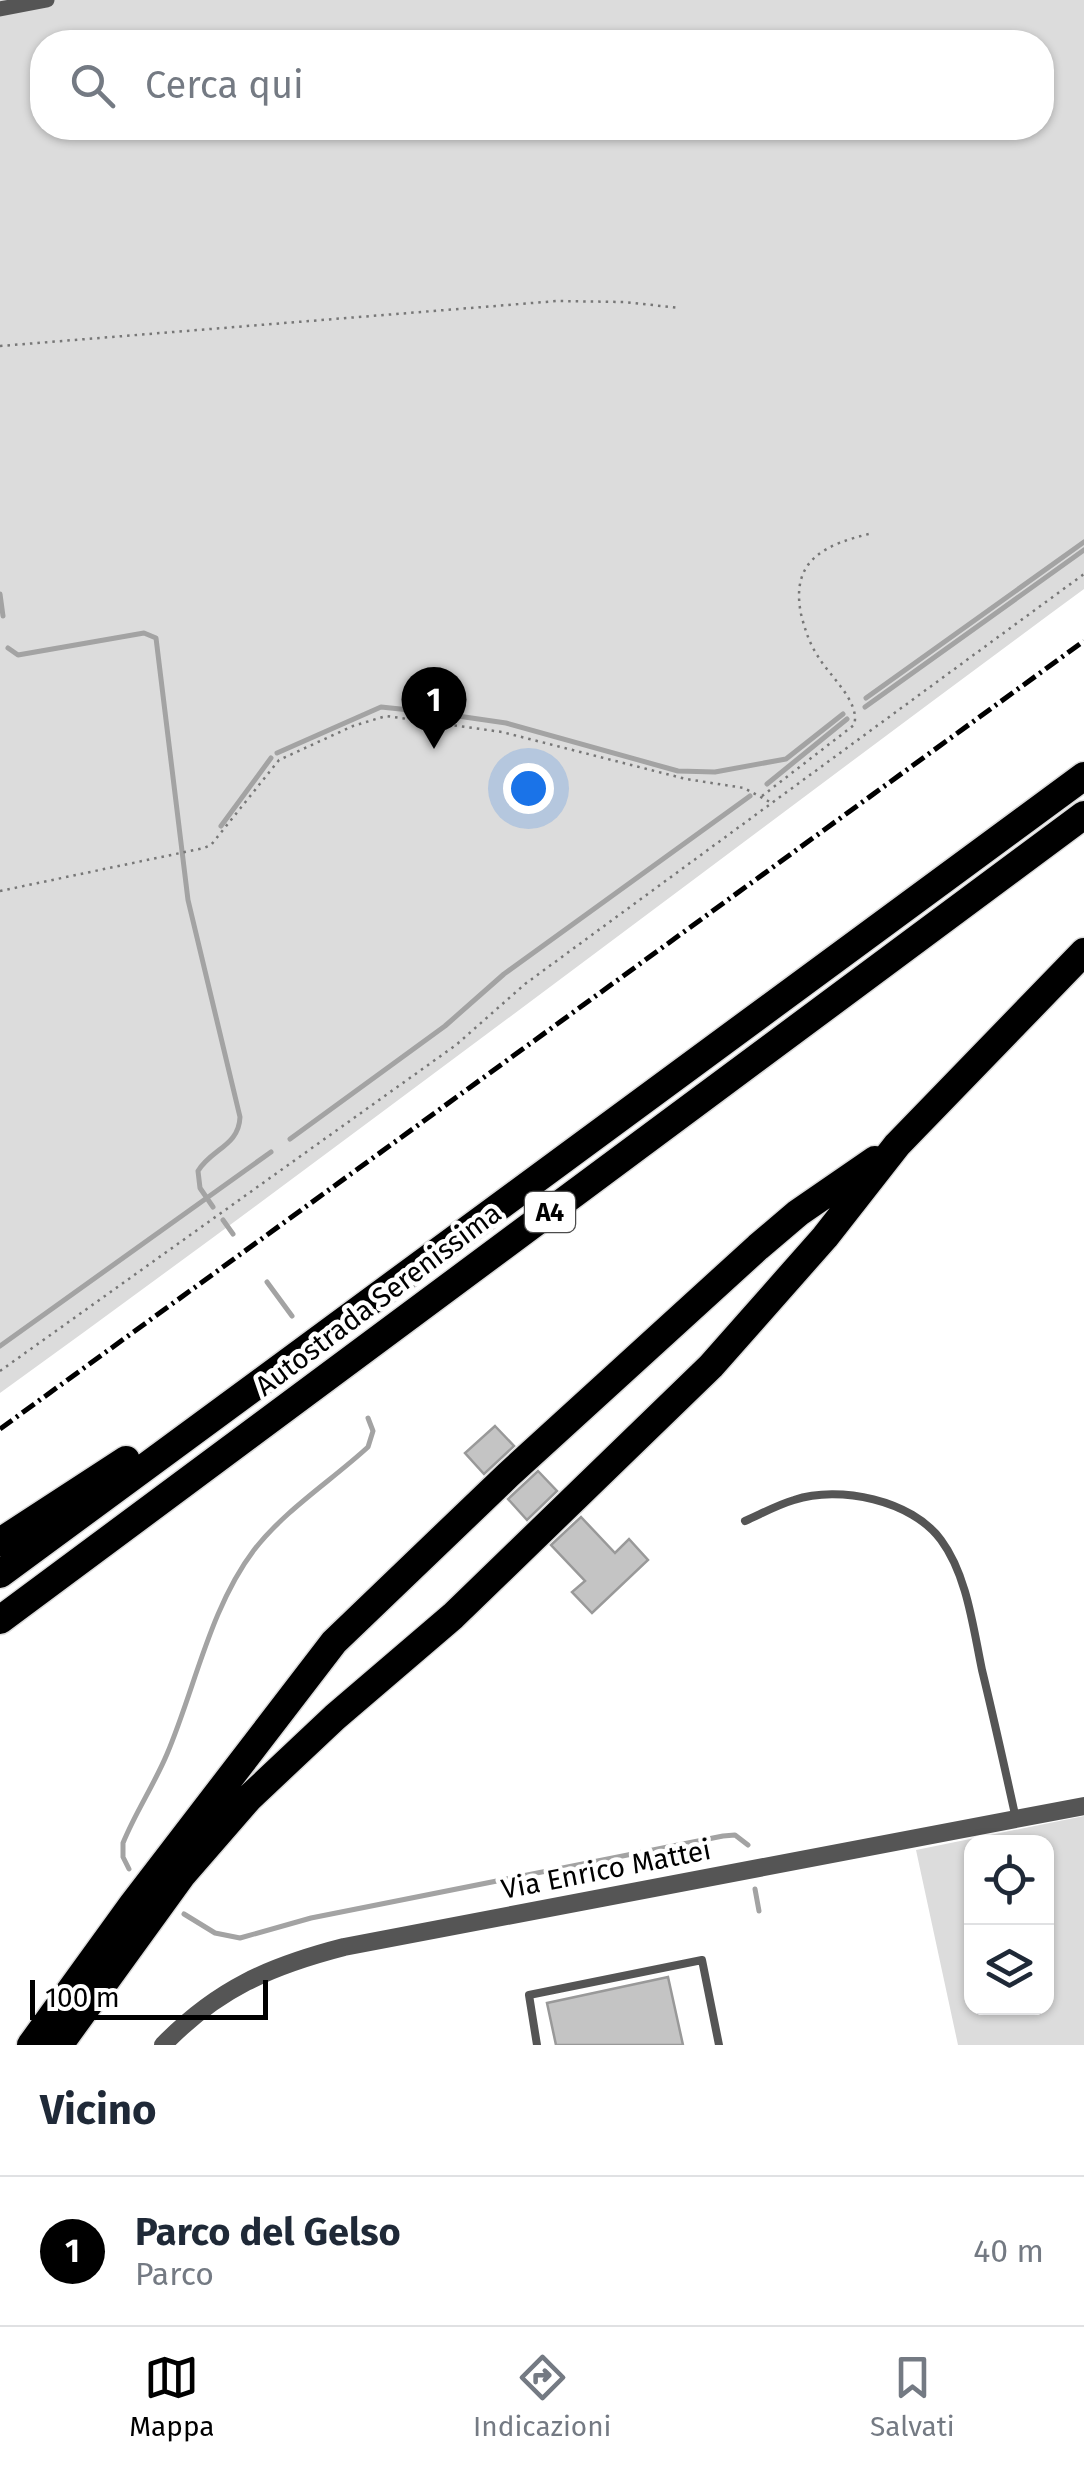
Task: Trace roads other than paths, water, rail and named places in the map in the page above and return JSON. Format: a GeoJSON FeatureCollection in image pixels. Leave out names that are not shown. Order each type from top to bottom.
{"type":"FeatureCollection","features":[{"type":"Feature","properties":{"kind":"highway","name":"Autostrada Serenissima"},"geometry":{"type":"LineString","coordinates":[[0,1574],[1084,776]]}},
{"type":"Feature","properties":{"kind":"highway","name":"Autostrada Serenissima"},"geometry":{"type":"LineString","coordinates":[[5,1618],[1084,815]]}},
{"type":"Feature","properties":{"kind":"highway"},"geometry":{"type":"LineString","coordinates":[[59,2045],[182,1875],[249,1798],[335,1717],[453,1616],[711,1366],[825,1237],[897,1145],[1084,952]]}},
{"type":"Feature","properties":{"kind":"highway"},"geometry":{"type":"LineString","coordinates":[[1030,1008],[1084,966]]}},
{"type":"Feature","properties":{"kind":"highway"},"geometry":{"type":"LineString","coordinates":[[31,2045],[133,1904],[334,1642],[494,1488],[758,1247],[798,1213],[897,1145]]}},
{"type":"Feature","properties":{"kind":"highway"},"geometry":{"type":"LineString","coordinates":[[0,1542],[374,1298]]}},
{"type":"Feature","properties":{"kind":"street"},"geometry":{"type":"LineString","coordinates":[[0,9],[48,0]]}},
{"type":"Feature","properties":{"kind":"street","name":"Via Enrico Mattei"},"geometry":{"type":"LineString","coordinates":[[164,2045],[217,1997],[296,1959],[1084,1806]]}},
{"type":"Feature","properties":{"kind":"lane"},"geometry":{"type":"LineString","coordinates":[[745,1520],[798,1498],[845,1495],[877,1500],[911,1512],[940,1538],[957,1571],[973,1628],[1016,1819]]}},
{"type":"Feature","properties":{"kind":"lane"},"geometry":{"type":"LineString","coordinates":[[538,2045],[528,1995],[702,1960],[718,2045]]}},
{"type":"Feature","properties":{"kind":"waterway"},"geometry":{"type":"LineString","coordinates":[[866,698],[1084,542]]}},
{"type":"Feature","properties":{"kind":"waterway"},"geometry":{"type":"LineString","coordinates":[[865,707],[1084,550]]}},
{"type":"Feature","properties":{"kind":"waterway"},"geometry":{"type":"LineString","coordinates":[[0,594],[3,616]]}},
{"type":"Feature","properties":{"kind":"waterway"},"geometry":{"type":"LineString","coordinates":[[8,648],[18,655],[144,633],[156,638],[188,900],[240,1117],[235,1135],[198,1171],[200,1188],[213,1207]]}},
{"type":"Feature","properties":{"kind":"waterway"},"geometry":{"type":"LineString","coordinates":[[277,753],[381,707],[429,712]]}},
{"type":"Feature","properties":{"kind":"waterway"},"geometry":{"type":"LineString","coordinates":[[437,713],[506,723],[678,771],[715,772],[786,759],[843,714]]}},
{"type":"Feature","properties":{"kind":"waterway"},"geometry":{"type":"LineString","coordinates":[[767,784],[847,719]]}},
{"type":"Feature","properties":{"kind":"waterway"},"geometry":{"type":"LineString","coordinates":[[221,826],[271,758]]}},
{"type":"Feature","properties":{"kind":"waterway"},"geometry":{"type":"LineString","coordinates":[[290,1139],[445,1026],[504,974],[750,796]]}},
{"type":"Feature","properties":{"kind":"waterway"},"geometry":{"type":"LineString","coordinates":[[0,1346],[271,1152]]}},
{"type":"Feature","properties":{"kind":"waterway"},"geometry":{"type":"LineString","coordinates":[[223,1220],[233,1234]]}},
{"type":"Feature","properties":{"kind":"waterway"},"geometry":{"type":"LineString","coordinates":[[267,1282],[292,1316]]}},
{"type":"Feature","properties":{"kind":"waterway"},"geometry":{"type":"LineString","coordinates":[[129,1869],[123,1857],[123,1843],[167,1754],[226,1597],[266,1535],[368,1447],[373,1431],[368,1418]]}},
{"type":"Feature","properties":{"kind":"waterway"},"geometry":{"type":"LineString","coordinates":[[184,1914],[215,1933],[240,1938],[311,1918],[723,1836],[735,1835],[748,1845]]}},
{"type":"Feature","properties":{"kind":"waterway"},"geometry":{"type":"LineString","coordinates":[[755,1889],[759,1911]]}},
{"type":"Feature","properties":{"kind":"railway"},"geometry":{"type":"LineString","coordinates":[[0,1429],[1084,641]]}},
{"type":"Feature","properties":{"kind":"place","name":"Parco del Gelso"},"geometry":{"type":"Point","coordinates":[434,749]}}]}
